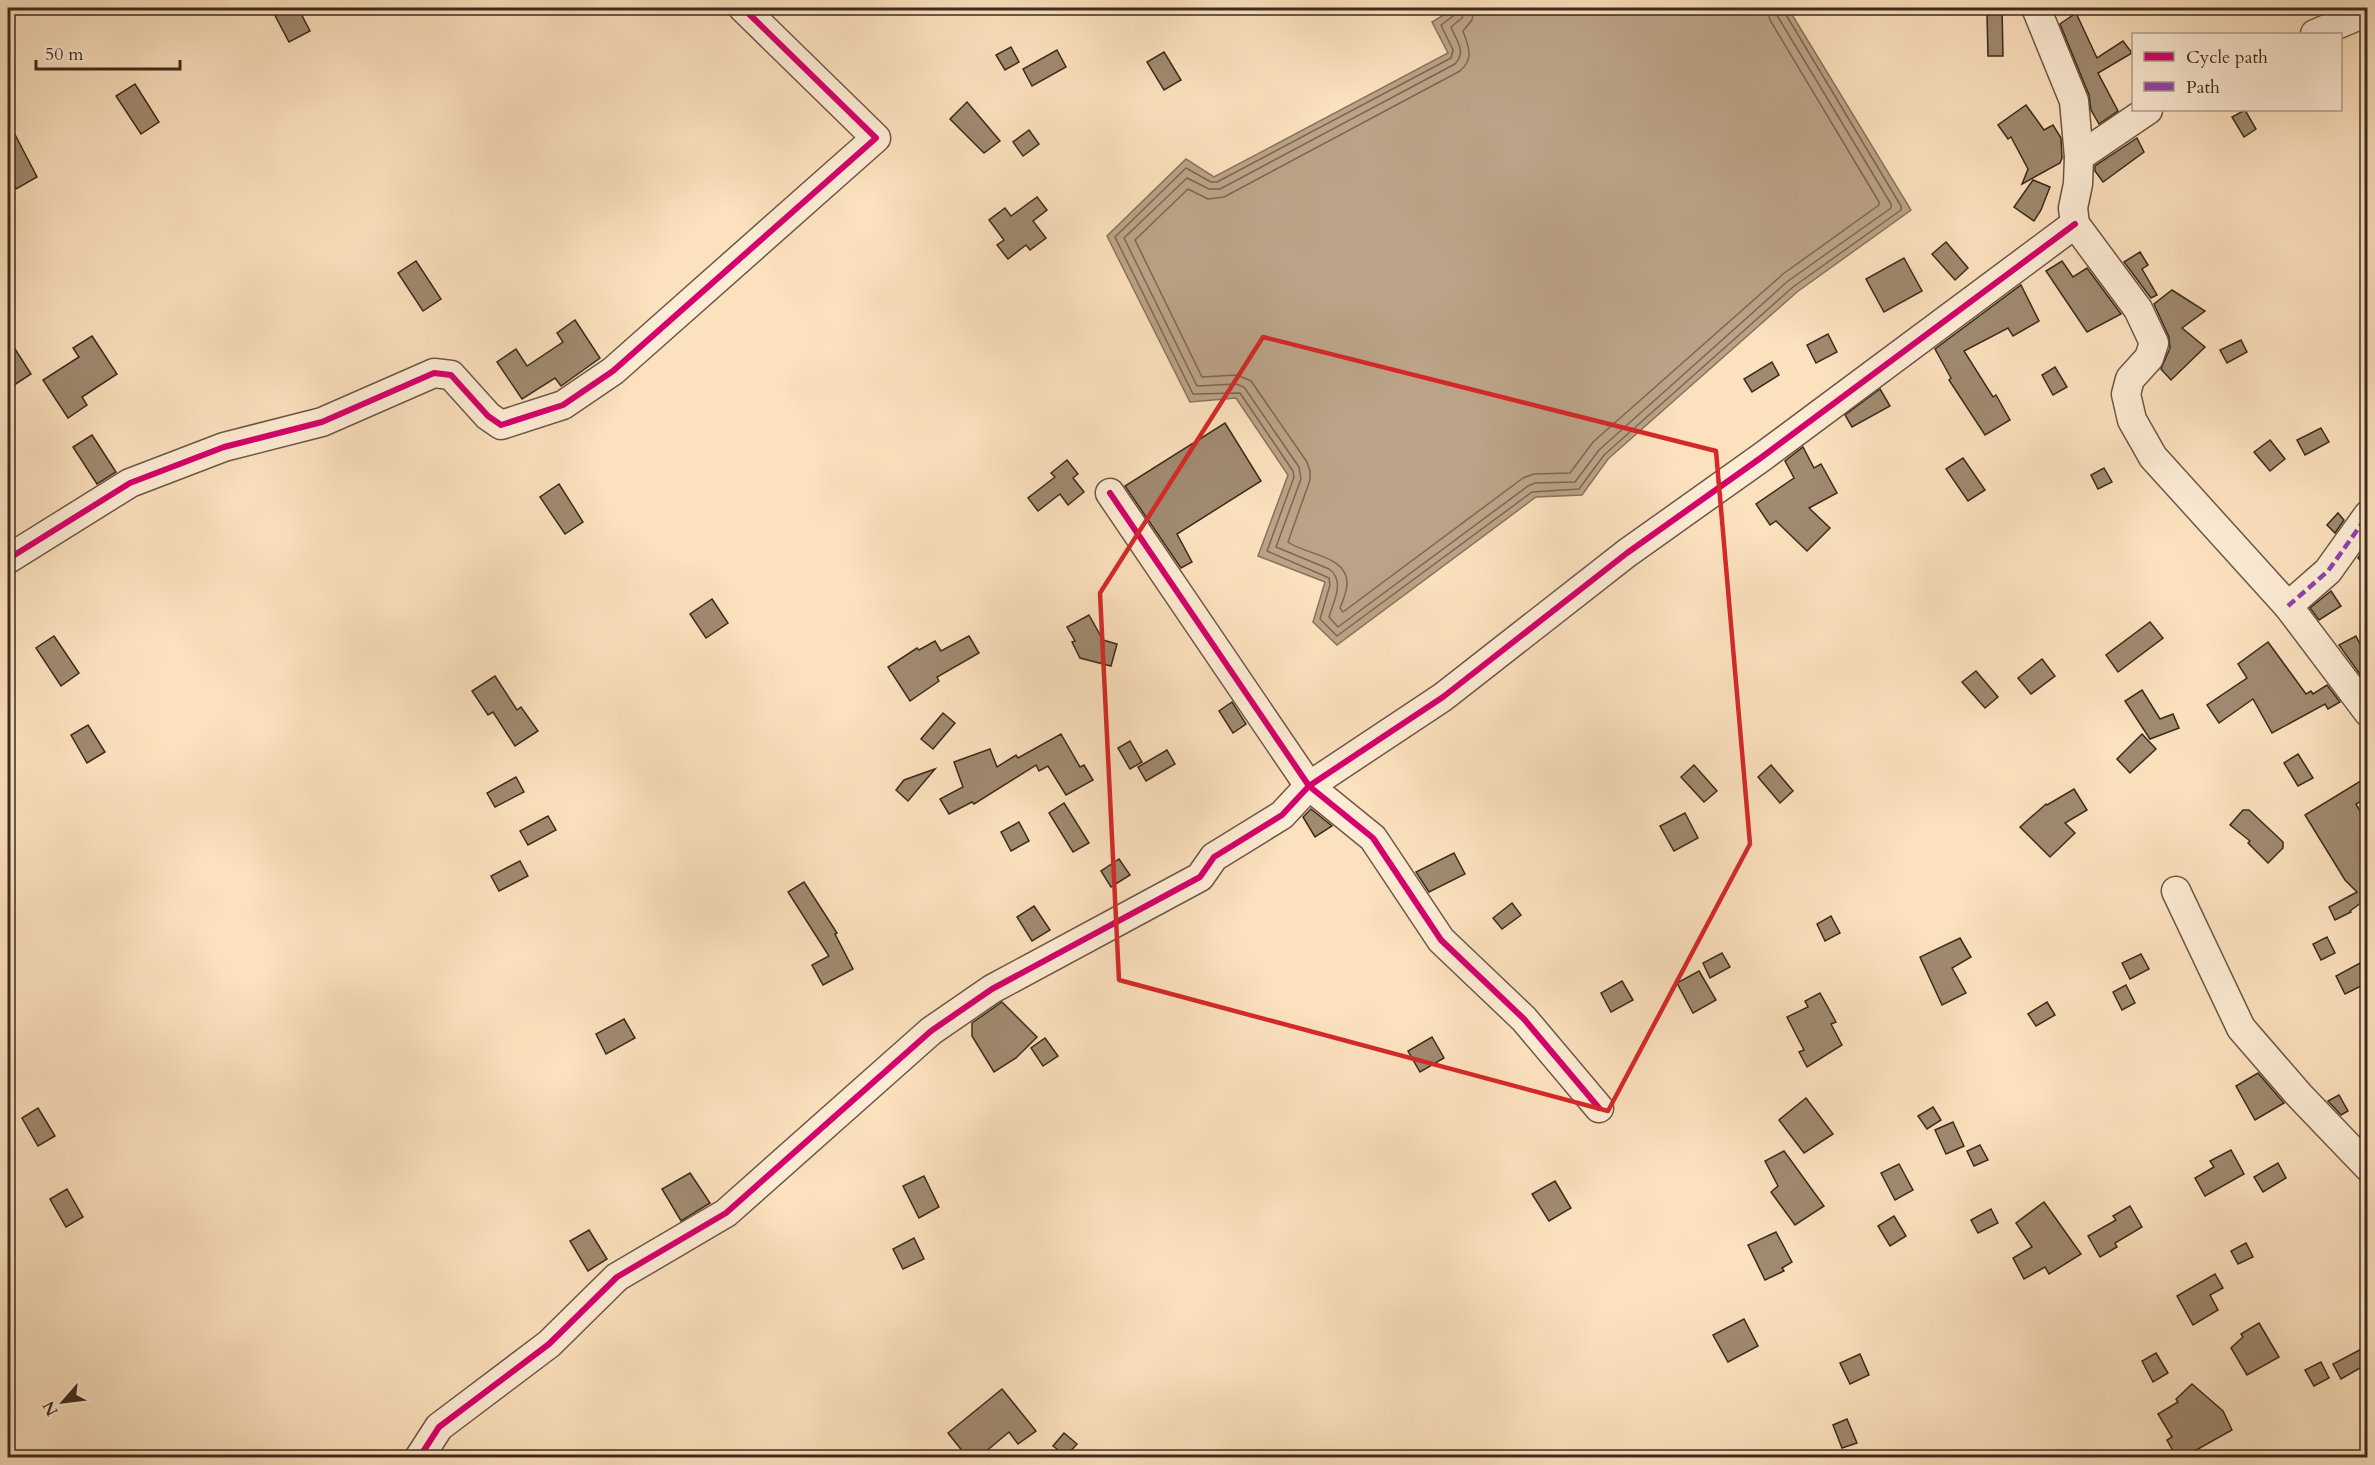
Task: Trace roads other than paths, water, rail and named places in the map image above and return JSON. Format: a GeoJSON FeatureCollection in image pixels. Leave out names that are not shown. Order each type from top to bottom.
{"type":"FeatureCollection","features":[{"type":"Feature","properties":{"kind":"street"},"geometry":{"type":"LineString","coordinates":[[8,559],[130,483],[224,447],[322,422],[434,373],[451,375],[488,416],[501,425],[563,405],[613,371],[876,138],[743,8]]}},
{"type":"Feature","properties":{"kind":"street"},"geometry":{"type":"LineString","coordinates":[[2036,8],[2074,101],[2079,157],[2078,184],[2073,208],[2075,224],[2138,309],[2154,343],[2149,358],[2130,379],[2126,394],[2132,420],[2153,458],[2288,606],[2366,706]]}},
{"type":"Feature","properties":{"kind":"street"},"geometry":{"type":"LineString","coordinates":[[2317,33],[2355,17],[2367,8]]}},
{"type":"Feature","properties":{"kind":"street"},"geometry":{"type":"LineString","coordinates":[[2079,157],[2147,111]]}},
{"type":"Feature","properties":{"kind":"street"},"geometry":{"type":"LineString","coordinates":[[419,1458],[439,1427],[549,1344],[617,1277],[726,1213],[931,1031],[992,989],[1200,877],[1214,858],[1282,815],[1309,786],[1443,697],[1627,553],[1762,457],[2075,224]]}},
{"type":"Feature","properties":{"kind":"street"},"geometry":{"type":"LineString","coordinates":[[1110,493],[1309,786],[1372,838],[1441,940],[1524,1019],[1599,1108]]}},
{"type":"Feature","properties":{"kind":"street"},"geometry":{"type":"LineString","coordinates":[[2288,606],[2328,571],[2367,515]]}},
{"type":"Feature","properties":{"kind":"street"},"geometry":{"type":"LineString","coordinates":[[2176,891],[2241,1028],[2299,1095],[2367,1167]]}},
{"type":"Feature","properties":{"kind":"water"},"geometry":{"type":"Polygon","coordinates":[[[1455,8],[1788,8],[1911,210],[1797,292],[1608,459],[1582,495],[1536,497],[1337,645],[1313,622],[1325,582],[1258,556],[1288,475],[1236,398],[1190,402],[1107,236],[1186,159],[1214,177],[1448,53],[1432,22],[1455,8]]]}}]}
